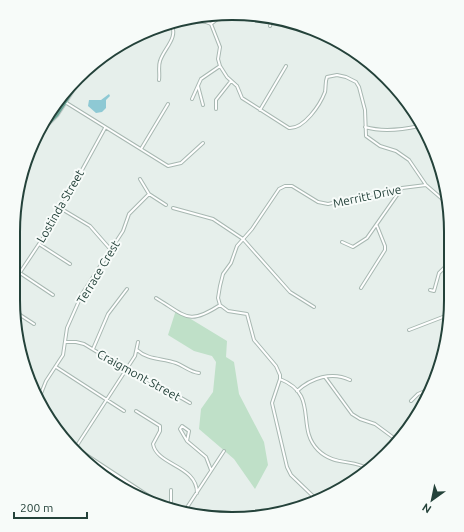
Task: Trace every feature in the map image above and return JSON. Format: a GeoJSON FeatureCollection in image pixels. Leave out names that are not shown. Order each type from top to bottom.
{"type":"FeatureCollection","features":[{"type":"Feature","properties":{"kind":"main road"},"geometry":{"type":"LineString","coordinates":[[52,120],[65,102]]}},
{"type":"Feature","properties":{"kind":"street"},"geometry":{"type":"LineString","coordinates":[[212,24],[216,20]]}},
{"type":"Feature","properties":{"kind":"street"},"geometry":{"type":"LineString","coordinates":[[205,22],[212,24]]}},
{"type":"Feature","properties":{"kind":"street"},"geometry":{"type":"LineString","coordinates":[[212,24],[220,47],[218,59],[220,66],[231,81],[237,86],[245,102],[289,128],[297,127],[305,122],[324,94],[328,77],[337,75],[356,82],[359,86],[365,110],[365,134],[368,138],[380,146],[401,154],[408,160],[426,185],[441,198]]}},
{"type":"Feature","properties":{"kind":"street"},"geometry":{"type":"LineString","coordinates":[[159,80],[159,63],[173,35],[174,28]]}},
{"type":"Feature","properties":{"kind":"street"},"geometry":{"type":"LineString","coordinates":[[192,99],[201,79],[220,66]]}},
{"type":"Feature","properties":{"kind":"street"},"geometry":{"type":"LineString","coordinates":[[260,110],[286,66]]}},
{"type":"Feature","properties":{"kind":"street"},"geometry":{"type":"LineString","coordinates":[[216,109],[216,100],[231,81]]}},
{"type":"Feature","properties":{"kind":"street"},"geometry":{"type":"LineString","coordinates":[[197,85],[203,105]]}},
{"type":"Feature","properties":{"kind":"street"},"geometry":{"type":"LineString","coordinates":[[65,102],[160,162],[174,166],[181,163],[203,143]]}},
{"type":"Feature","properties":{"kind":"street"},"geometry":{"type":"LineString","coordinates":[[141,149],[168,104]]}},
{"type":"Feature","properties":{"kind":"street"},"geometry":{"type":"LineString","coordinates":[[364,127],[379,130],[416,126]]}},
{"type":"Feature","properties":{"kind":"street","name":"Lostinda Street"},"geometry":{"type":"LineString","coordinates":[[20,273],[54,223],[60,208],[105,128]]}},
{"type":"Feature","properties":{"kind":"street"},"geometry":{"type":"LineString","coordinates":[[140,179],[149,194],[166,205]]}},
{"type":"Feature","properties":{"kind":"street","name":"Merritt Drive"},"geometry":{"type":"LineString","coordinates":[[220,304],[219,291],[223,274],[231,263],[237,246],[252,229],[276,192],[285,186],[292,186],[318,202],[328,204],[402,188],[426,185]]}},
{"type":"Feature","properties":{"kind":"street"},"geometry":{"type":"LineString","coordinates":[[342,242],[350,246],[357,246],[367,238],[377,226],[402,188]]}},
{"type":"Feature","properties":{"kind":"street","name":"Terrace Crest"},"geometry":{"type":"LineString","coordinates":[[41,392],[46,380],[56,367],[62,355],[68,328],[82,294],[123,231],[129,214],[149,194]]}},
{"type":"Feature","properties":{"kind":"street"},"geometry":{"type":"LineString","coordinates":[[60,208],[90,226],[111,250]]}},
{"type":"Feature","properties":{"kind":"street"},"geometry":{"type":"LineString","coordinates":[[173,208],[213,219],[243,239],[290,292],[314,307]]}},
{"type":"Feature","properties":{"kind":"street"},"geometry":{"type":"LineString","coordinates":[[361,288],[385,250],[385,246],[377,226]]}},
{"type":"Feature","properties":{"kind":"street"},"geometry":{"type":"LineString","coordinates":[[39,244],[70,264]]}},
{"type":"Feature","properties":{"kind":"street"},"geometry":{"type":"LineString","coordinates":[[430,290],[434,291],[438,273],[444,267]]}},
{"type":"Feature","properties":{"kind":"street"},"geometry":{"type":"LineString","coordinates":[[20,273],[53,294]]}},
{"type":"Feature","properties":{"kind":"street"},"geometry":{"type":"LineString","coordinates":[[92,349],[108,314],[128,289]]}},
{"type":"Feature","properties":{"kind":"street"},"geometry":{"type":"LineString","coordinates":[[156,298],[183,315],[191,317],[200,317],[220,304],[228,311],[248,314],[254,340],[277,368],[280,379],[272,403],[286,465],[291,475],[313,496]]}},
{"type":"Feature","properties":{"kind":"street"},"geometry":{"type":"LineString","coordinates":[[20,315],[34,324]]}},
{"type":"Feature","properties":{"kind":"street"},"geometry":{"type":"LineString","coordinates":[[409,330],[444,317]]}},
{"type":"Feature","properties":{"kind":"street","name":"Craigmont Street"},"geometry":{"type":"LineString","coordinates":[[65,342],[80,342],[126,370],[141,378],[162,386],[190,403]]}},
{"type":"Feature","properties":{"kind":"street"},"geometry":{"type":"LineString","coordinates":[[77,444],[135,356],[138,342]]}},
{"type":"Feature","properties":{"kind":"street"},"geometry":{"type":"LineString","coordinates":[[136,350],[146,356],[172,361],[193,372],[199,372]]}},
{"type":"Feature","properties":{"kind":"street"},"geometry":{"type":"LineString","coordinates":[[56,367],[124,411]]}},
{"type":"Feature","properties":{"kind":"street"},"geometry":{"type":"LineString","coordinates":[[297,390],[313,380],[325,377],[343,377],[350,380]]}},
{"type":"Feature","properties":{"kind":"street"},"geometry":{"type":"LineString","coordinates":[[325,377],[352,414],[360,420],[375,424],[393,437]]}},
{"type":"Feature","properties":{"kind":"street"},"geometry":{"type":"LineString","coordinates":[[280,379],[293,386],[304,400],[309,436],[317,448],[332,460],[362,467]]}},
{"type":"Feature","properties":{"kind":"street"},"geometry":{"type":"LineString","coordinates":[[411,401],[418,394],[423,392]]}},
{"type":"Feature","properties":{"kind":"street"},"geometry":{"type":"LineString","coordinates":[[136,411],[160,426],[160,431],[153,444],[155,452],[190,475],[196,485],[196,493]]}},
{"type":"Feature","properties":{"kind":"street"},"geometry":{"type":"LineString","coordinates":[[187,441],[189,431],[182,426],[180,428],[181,433],[187,441],[206,457],[211,470]]}},
{"type":"Feature","properties":{"kind":"street"},"geometry":{"type":"LineString","coordinates":[[187,507],[224,451]]}},
{"type":"Feature","properties":{"kind":"street"},"geometry":{"type":"LineString","coordinates":[[98,464],[145,493]]}},
{"type":"Feature","properties":{"kind":"street"},"geometry":{"type":"LineString","coordinates":[[170,503],[171,490]]}},
{"type":"Feature","properties":{"kind":"green space"},"geometry":{"type":"Polygon","coordinates":[[[176,310],[227,341],[226,357],[234,362],[239,394],[264,442],[268,465],[255,489],[234,459],[199,429],[201,409],[213,392],[216,362],[212,356],[194,351],[168,335],[176,310]]]}},
{"type":"Feature","properties":{"kind":"water"},"geometry":{"type":"Polygon","coordinates":[[[109,94],[110,96],[106,100],[106,108],[102,112],[96,113],[88,106],[89,100],[101,100],[109,94]]]}}]}
